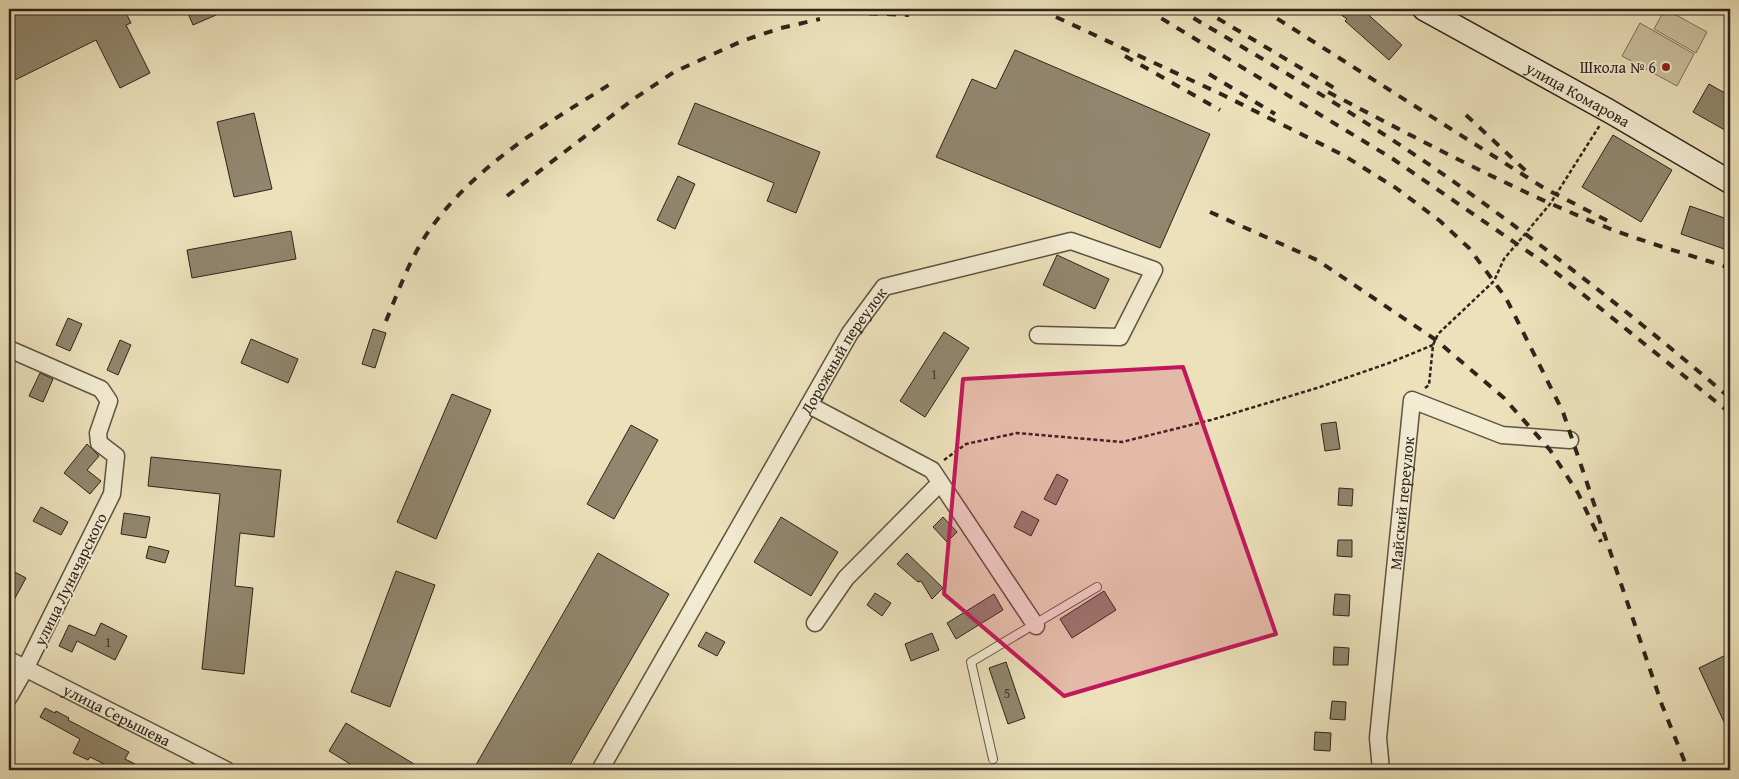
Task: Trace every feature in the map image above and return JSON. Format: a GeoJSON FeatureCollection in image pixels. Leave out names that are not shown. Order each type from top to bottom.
{"type":"FeatureCollection","features":[{"type":"Feature","properties":{"kind":"main road","name":"улица Комарова"},"geometry":{"type":"LineString","coordinates":[[1424,9],[1609,111],[1730,182]]}},
{"type":"Feature","properties":{"kind":"street","name":"Дорожный переулок"},"geometry":{"type":"LineString","coordinates":[[600,770],[850,333],[884,287],[1070,241],[1154,270],[1120,337],[1038,335]]}},
{"type":"Feature","properties":{"kind":"street","name":"улица Луначарского"},"geometry":{"type":"LineString","coordinates":[[9,349],[101,389],[109,401],[98,432],[99,443],[116,456],[112,494],[25,669],[9,697]]}},
{"type":"Feature","properties":{"kind":"street"},"geometry":{"type":"LineString","coordinates":[[1412,400],[1502,435],[1570,440]]}},
{"type":"Feature","properties":{"kind":"street","name":"Майский переулок"},"geometry":{"type":"LineString","coordinates":[[1381,770],[1378,738],[1412,400]]}},
{"type":"Feature","properties":{"kind":"street"},"geometry":{"type":"LineString","coordinates":[[809,405],[936,476],[1036,626]]}},
{"type":"Feature","properties":{"kind":"street"},"geometry":{"type":"LineString","coordinates":[[815,623],[846,578],[936,476]]}},
{"type":"Feature","properties":{"kind":"street","name":"улица Серышева"},"geometry":{"type":"LineString","coordinates":[[9,660],[226,770]]}},
{"type":"Feature","properties":{"kind":"lane"},"geometry":{"type":"LineString","coordinates":[[993,760],[971,662],[1036,626],[1097,587]]}},
{"type":"Feature","properties":{"kind":"path"},"geometry":{"type":"LineString","coordinates":[[1412,400],[1429,385],[1433,345],[1438,334],[1494,281],[1504,260],[1550,204],[1609,111]]}},
{"type":"Feature","properties":{"kind":"path"},"geometry":{"type":"LineString","coordinates":[[936,476],[966,444],[1017,433],[1122,442],[1212,420],[1317,388],[1389,363],[1433,345]]}},
{"type":"Feature","properties":{"kind":"highlighted area"},"geometry":{"type":"Polygon","coordinates":[[[1183,367],[1276,634],[1064,696],[944,594],[963,379],[1183,367]]]}},
{"type":"Feature","properties":{"kind":"shaded area"},"geometry":{"type":"Polygon","coordinates":[[[1665,9],[1707,32],[1696,53],[1654,29],[1665,9]]]}},
{"type":"Feature","properties":{"kind":"shaded area"},"geometry":{"type":"Polygon","coordinates":[[[1640,23],[1694,54],[1677,86],[1622,56],[1640,23]]]}},
{"type":"Feature","properties":{"kind":"building"},"geometry":{"type":"Polygon","coordinates":[[[26,9],[124,9],[131,23],[126,25],[150,73],[120,88],[96,40],[9,83],[9,17],[26,9]]]}},
{"type":"Feature","properties":{"kind":"building"},"geometry":{"type":"Polygon","coordinates":[[[186,9],[230,9],[193,25],[186,9]]]}},
{"type":"Feature","properties":{"kind":"building"},"geometry":{"type":"Polygon","coordinates":[[[1333,9],[1362,9],[1402,45],[1389,60],[1345,21],[1347,19],[1333,9]]]}},
{"type":"Feature","properties":{"kind":"building"},"geometry":{"type":"Polygon","coordinates":[[[1015,50],[1210,134],[1160,248],[936,157],[972,79],[996,89],[1015,50]]]}},
{"type":"Feature","properties":{"kind":"building"},"geometry":{"type":"Polygon","coordinates":[[[1709,84],[1730,96],[1730,133],[1693,112],[1709,84]]]}},
{"type":"Feature","properties":{"kind":"building"},"geometry":{"type":"Polygon","coordinates":[[[695,103],[820,152],[796,213],[767,201],[774,183],[678,144],[695,103]]]}},
{"type":"Feature","properties":{"kind":"building"},"geometry":{"type":"Polygon","coordinates":[[[254,113],[272,189],[234,197],[217,122],[254,113]]]}},
{"type":"Feature","properties":{"kind":"building"},"geometry":{"type":"Polygon","coordinates":[[[1613,135],[1672,170],[1641,222],[1582,187],[1613,135]]]}},
{"type":"Feature","properties":{"kind":"building"},"geometry":{"type":"Polygon","coordinates":[[[678,176],[695,184],[675,229],[657,220],[678,176]]]}},
{"type":"Feature","properties":{"kind":"building"},"geometry":{"type":"Polygon","coordinates":[[[1690,206],[1730,220],[1730,251],[1681,234],[1690,206]]]}},
{"type":"Feature","properties":{"kind":"building"},"geometry":{"type":"Polygon","coordinates":[[[291,231],[296,259],[192,278],[187,250],[291,231]]]}},
{"type":"Feature","properties":{"kind":"building"},"geometry":{"type":"Polygon","coordinates":[[[1057,255],[1109,279],[1095,309],[1043,285],[1057,255]]]}},
{"type":"Feature","properties":{"kind":"building"},"geometry":{"type":"Polygon","coordinates":[[[68,318],[82,324],[70,351],[56,345],[68,318]]]}},
{"type":"Feature","properties":{"kind":"building"},"geometry":{"type":"Polygon","coordinates":[[[373,329],[386,333],[375,368],[362,364],[373,329]]]}},
{"type":"Feature","properties":{"kind":"building"},"geometry":{"type":"Polygon","coordinates":[[[944,332],[969,348],[925,417],[900,401],[944,332]]]}},
{"type":"Feature","properties":{"kind":"building"},"geometry":{"type":"Polygon","coordinates":[[[251,339],[298,359],[288,383],[241,363],[251,339]]]}},
{"type":"Feature","properties":{"kind":"building"},"geometry":{"type":"Polygon","coordinates":[[[120,340],[131,345],[118,375],[107,370],[120,340]]]}},
{"type":"Feature","properties":{"kind":"building"},"geometry":{"type":"Polygon","coordinates":[[[40,373],[53,379],[43,402],[29,396],[40,373]]]}},
{"type":"Feature","properties":{"kind":"building"},"geometry":{"type":"Polygon","coordinates":[[[452,394],[491,410],[436,539],[397,522],[452,394]]]}},
{"type":"Feature","properties":{"kind":"building"},"geometry":{"type":"Polygon","coordinates":[[[1336,422],[1340,449],[1325,451],[1321,424],[1336,422]]]}},
{"type":"Feature","properties":{"kind":"building"},"geometry":{"type":"Polygon","coordinates":[[[631,425],[658,440],[614,519],[587,504],[631,425]]]}},
{"type":"Feature","properties":{"kind":"building"},"geometry":{"type":"Polygon","coordinates":[[[87,444],[99,456],[87,470],[101,481],[90,494],[64,473],[87,444]]]}},
{"type":"Feature","properties":{"kind":"building"},"geometry":{"type":"Polygon","coordinates":[[[151,457],[281,470],[274,537],[240,533],[235,586],[253,588],[244,674],[202,669],[220,494],[148,486],[151,457]]]}},
{"type":"Feature","properties":{"kind":"building"},"geometry":{"type":"Polygon","coordinates":[[[1057,474],[1068,480],[1056,505],[1044,499],[1057,474]]]}},
{"type":"Feature","properties":{"kind":"building"},"geometry":{"type":"Polygon","coordinates":[[[1339,488],[1353,489],[1352,506],[1338,505],[1339,488]]]}},
{"type":"Feature","properties":{"kind":"building"},"geometry":{"type":"Polygon","coordinates":[[[41,507],[68,522],[61,535],[33,521],[41,507]]]}},
{"type":"Feature","properties":{"kind":"building"},"geometry":{"type":"Polygon","coordinates":[[[1022,511],[1039,520],[1031,536],[1014,527],[1022,511]]]}},
{"type":"Feature","properties":{"kind":"building"},"geometry":{"type":"Polygon","coordinates":[[[124,513],[150,517],[146,538],[121,534],[124,513]]]}},
{"type":"Feature","properties":{"kind":"building"},"geometry":{"type":"Polygon","coordinates":[[[781,517],[838,552],[811,596],[754,562],[781,517]]]}},
{"type":"Feature","properties":{"kind":"building"},"geometry":{"type":"Polygon","coordinates":[[[943,517],[957,532],[947,542],[933,527],[943,517]]]}},
{"type":"Feature","properties":{"kind":"building"},"geometry":{"type":"Polygon","coordinates":[[[1338,540],[1352,540],[1352,557],[1337,556],[1338,540]]]}},
{"type":"Feature","properties":{"kind":"building"},"geometry":{"type":"Polygon","coordinates":[[[149,546],[169,551],[165,563],[146,558],[149,546]]]}},
{"type":"Feature","properties":{"kind":"building"},"geometry":{"type":"Polygon","coordinates":[[[598,553],[669,594],[567,770],[473,770],[598,553]]]}},
{"type":"Feature","properties":{"kind":"building"},"geometry":{"type":"Polygon","coordinates":[[[907,553],[943,588],[932,599],[921,581],[918,582],[897,564],[907,553]]]}},
{"type":"Feature","properties":{"kind":"building"},"geometry":{"type":"Polygon","coordinates":[[[9,569],[26,578],[9,609],[9,569]]]}},
{"type":"Feature","properties":{"kind":"building"},"geometry":{"type":"Polygon","coordinates":[[[396,571],[435,585],[390,707],[351,692],[396,571]]]}},
{"type":"Feature","properties":{"kind":"building"},"geometry":{"type":"Polygon","coordinates":[[[1104,591],[1116,610],[1072,638],[1060,619],[1104,591]]]}},
{"type":"Feature","properties":{"kind":"building"},"geometry":{"type":"Polygon","coordinates":[[[875,593],[891,603],[882,616],[867,605],[875,593]]]}},
{"type":"Feature","properties":{"kind":"building"},"geometry":{"type":"Polygon","coordinates":[[[994,594],[1003,610],[956,639],[947,623],[994,594]]]}},
{"type":"Feature","properties":{"kind":"building"},"geometry":{"type":"Polygon","coordinates":[[[1335,594],[1350,595],[1349,616],[1333,615],[1335,594]]]}},
{"type":"Feature","properties":{"kind":"building"},"geometry":{"type":"Polygon","coordinates":[[[101,623],[127,636],[115,660],[77,641],[72,652],[59,646],[69,625],[95,636],[101,623]]]}},
{"type":"Feature","properties":{"kind":"building"},"geometry":{"type":"Polygon","coordinates":[[[706,632],[725,642],[717,656],[698,646],[706,632]]]}},
{"type":"Feature","properties":{"kind":"building"},"geometry":{"type":"Polygon","coordinates":[[[932,633],[939,650],[911,661],[905,644],[932,633]]]}},
{"type":"Feature","properties":{"kind":"building"},"geometry":{"type":"Polygon","coordinates":[[[1334,647],[1349,648],[1348,665],[1333,665],[1334,647]]]}},
{"type":"Feature","properties":{"kind":"building"},"geometry":{"type":"Polygon","coordinates":[[[1730,653],[1730,735],[1699,668],[1730,653]]]}},
{"type":"Feature","properties":{"kind":"building"},"geometry":{"type":"Polygon","coordinates":[[[1006,662],[1025,718],[1008,724],[989,668],[1006,662]]]}},
{"type":"Feature","properties":{"kind":"building"},"geometry":{"type":"Polygon","coordinates":[[[1332,701],[1346,702],[1345,720],[1330,719],[1332,701]]]}},
{"type":"Feature","properties":{"kind":"building"},"geometry":{"type":"Polygon","coordinates":[[[45,708],[55,713],[56,711],[69,718],[68,720],[129,752],[125,759],[147,770],[116,770],[90,757],[88,760],[73,753],[80,739],[40,717],[45,708]]]}},
{"type":"Feature","properties":{"kind":"building"},"geometry":{"type":"Polygon","coordinates":[[[346,723],[424,770],[360,770],[329,751],[346,723]]]}},
{"type":"Feature","properties":{"kind":"building"},"geometry":{"type":"Polygon","coordinates":[[[1315,732],[1331,733],[1330,751],[1314,750],[1315,732]]]}},
{"type":"Feature","properties":{"kind":"railway"},"geometry":{"type":"LineString","coordinates":[[9,15],[21,9]]}},
{"type":"Feature","properties":{"kind":"railway"},"geometry":{"type":"LineString","coordinates":[[1146,9],[1393,159],[1543,262],[1730,413]]}},
{"type":"Feature","properties":{"kind":"railway"},"geometry":{"type":"LineString","coordinates":[[1178,9],[1282,70],[1450,179],[1593,286],[1730,398]]}},
{"type":"Feature","properties":{"kind":"railway"},"geometry":{"type":"LineString","coordinates":[[1202,9],[1341,92]]}},
{"type":"Feature","properties":{"kind":"railway"},"geometry":{"type":"LineString","coordinates":[[1262,9],[1544,188],[1608,221]]}},
{"type":"Feature","properties":{"kind":"railway"},"geometry":{"type":"LineString","coordinates":[[725,12],[785,10],[909,15]]}},
{"type":"Feature","properties":{"kind":"railway"},"geometry":{"type":"LineString","coordinates":[[1056,17],[1223,95],[1343,155],[1396,188],[1440,221],[1469,248],[1506,298],[1563,412],[1662,705],[1688,770]]}},
{"type":"Feature","properties":{"kind":"railway"},"geometry":{"type":"LineString","coordinates":[[507,196],[635,98],[674,72],[742,41],[781,28],[820,19]]}},
{"type":"Feature","properties":{"kind":"railway"},"geometry":{"type":"LineString","coordinates":[[1125,56],[1220,110]]}},
{"type":"Feature","properties":{"kind":"railway"},"geometry":{"type":"LineString","coordinates":[[1209,74],[1275,114]]}},
{"type":"Feature","properties":{"kind":"railway"},"geometry":{"type":"LineString","coordinates":[[386,321],[417,250],[449,205],[469,184],[514,147],[612,83]]}},
{"type":"Feature","properties":{"kind":"railway"},"geometry":{"type":"LineString","coordinates":[[1328,92],[1466,163],[1572,213],[1638,239],[1730,268]]}},
{"type":"Feature","properties":{"kind":"railway"},"geometry":{"type":"LineString","coordinates":[[1466,115],[1526,171]]}},
{"type":"Feature","properties":{"kind":"railway"},"geometry":{"type":"LineString","coordinates":[[1210,212],[1317,260],[1436,340],[1504,398],[1550,450],[1578,493],[1601,542]]}},
{"type":"Feature","properties":{"kind":"railway"},"geometry":{"type":"LineString","coordinates":[[1727,665],[1730,672]]}},
{"type":"Feature","properties":{"kind":"place","name":"Школа № 6"},"geometry":{"type":"Point","coordinates":[1666,67]}}]}
